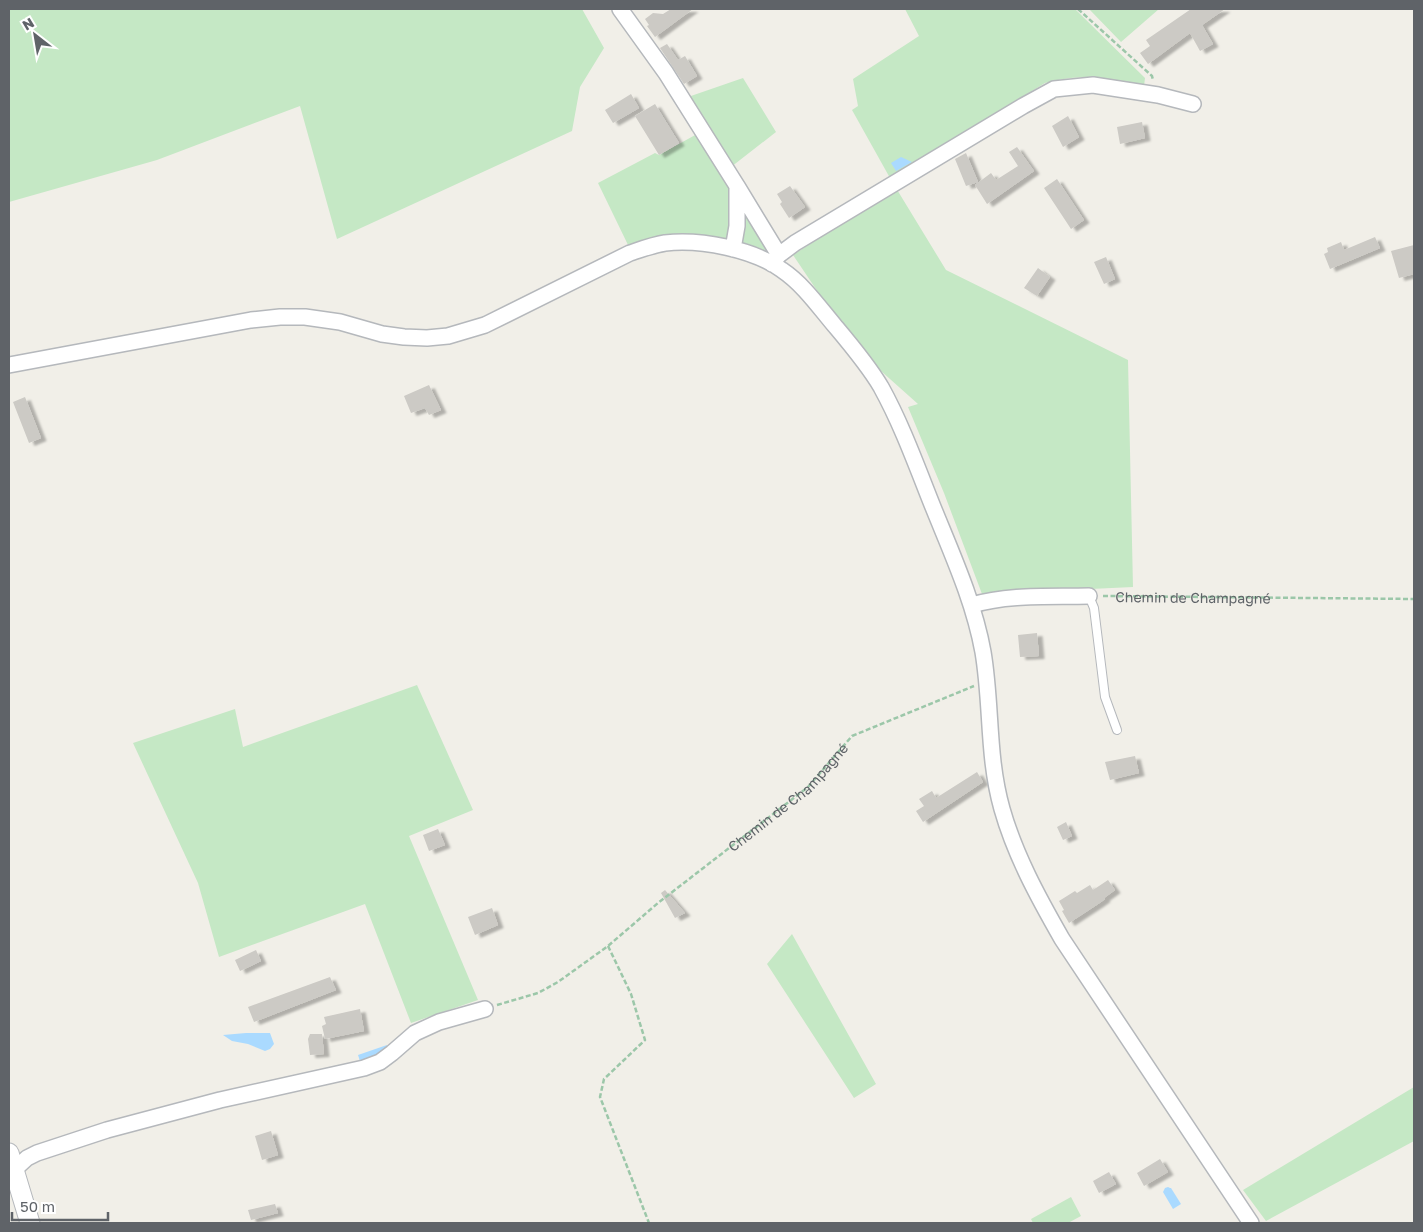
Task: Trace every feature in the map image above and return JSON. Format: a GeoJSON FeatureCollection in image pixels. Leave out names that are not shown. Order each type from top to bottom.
{"type":"FeatureCollection","features":[{"type":"Feature","properties":{"kind":"street"},"geometry":{"type":"LineString","coordinates":[[620,9],[666,74],[737,186],[784,271],[821,309],[859,355],[881,387],[916,463],[972,605],[983,652],[992,764],[996,788],[1020,860],[1040,902],[1062,939],[1251,1223]]}},
{"type":"Feature","properties":{"kind":"street"},"geometry":{"type":"LineString","coordinates":[[9,365],[251,320],[280,317],[305,317],[340,322],[382,334],[404,337],[427,338],[448,336],[486,325],[607,264],[646,247],[686,242],[733,249],[752,255],[776,259],[795,243],[820,227],[1054,89],[1093,85],[1158,95],[1193,104]]}},
{"type":"Feature","properties":{"kind":"street"},"geometry":{"type":"LineString","coordinates":[[733,249],[737,226],[737,186]]}},
{"type":"Feature","properties":{"kind":"street"},"geometry":{"type":"LineString","coordinates":[[972,605],[1004,599],[1089,596]]}},
{"type":"Feature","properties":{"kind":"street"},"geometry":{"type":"LineString","coordinates":[[30,1223],[12,1161],[27,1158],[107,1130],[220,1100],[364,1068],[380,1062],[415,1033],[440,1022],[485,1009]]}},
{"type":"Feature","properties":{"kind":"lane"},"geometry":{"type":"LineString","coordinates":[[1089,596],[1094,608],[1105,698],[1116,730]]}},
{"type":"Feature","properties":{"kind":"path"},"geometry":{"type":"LineString","coordinates":[[1078,9],[1152,76],[1158,95]]}},
{"type":"Feature","properties":{"kind":"path","name":"Chemin de Champagné"},"geometry":{"type":"LineString","coordinates":[[1089,596],[1414,599]]}},
{"type":"Feature","properties":{"kind":"path","name":"Chemin de Champagné"},"geometry":{"type":"LineString","coordinates":[[485,1009],[538,993],[558,982],[608,946],[658,903],[808,787],[852,736],[968,689],[986,679]]}},
{"type":"Feature","properties":{"kind":"path"},"geometry":{"type":"LineString","coordinates":[[608,946],[630,994],[645,1040],[604,1079],[600,1097],[649,1223]]}},
{"type":"Feature","properties":{"kind":"green space"},"geometry":{"type":"Polygon","coordinates":[[[9,9],[582,9],[604,48],[580,87],[572,131],[337,239],[300,106],[157,160],[9,202],[9,9]]]}},
{"type":"Feature","properties":{"kind":"green space"},"geometry":{"type":"Polygon","coordinates":[[[905,9],[1075,9],[1145,78],[1144,86],[1118,84],[1087,77],[1069,78],[1045,83],[890,178],[852,110],[858,106],[853,79],[919,36],[905,9]]]}},
{"type":"Feature","properties":{"kind":"green space"},"geometry":{"type":"Polygon","coordinates":[[[1089,9],[1159,9],[1121,42],[1089,9]]]}},
{"type":"Feature","properties":{"kind":"green space"},"geometry":{"type":"Polygon","coordinates":[[[743,78],[776,132],[731,167],[688,97],[743,78]]]}},
{"type":"Feature","properties":{"kind":"green space"},"geometry":{"type":"Polygon","coordinates":[[[697,134],[730,186],[732,228],[726,240],[679,235],[653,237],[629,247],[598,183],[655,153],[659,155],[697,134]]]}},
{"type":"Feature","properties":{"kind":"green space"},"geometry":{"type":"Polygon","coordinates":[[[896,188],[946,270],[1128,360],[1133,587],[982,594],[944,493],[908,407],[918,404],[881,371],[826,304],[793,255],[896,188]]]}},
{"type":"Feature","properties":{"kind":"green space"},"geometry":{"type":"Polygon","coordinates":[[[741,198],[771,249],[758,251],[738,244],[741,198]]]}},
{"type":"Feature","properties":{"kind":"green space"},"geometry":{"type":"Polygon","coordinates":[[[417,685],[473,810],[409,836],[478,1000],[411,1023],[365,904],[219,957],[198,883],[133,743],[235,709],[243,747],[417,685]]]}},
{"type":"Feature","properties":{"kind":"green space"},"geometry":{"type":"Polygon","coordinates":[[[792,934],[876,1084],[854,1098],[767,964],[792,934]]]}},
{"type":"Feature","properties":{"kind":"green space"},"geometry":{"type":"Polygon","coordinates":[[[1414,1087],[1414,1141],[1266,1221],[1243,1190],[1414,1087]]]}},
{"type":"Feature","properties":{"kind":"green space"},"geometry":{"type":"Polygon","coordinates":[[[1071,1197],[1081,1216],[1068,1223],[1033,1223],[1031,1219],[1071,1197]]]}},
{"type":"Feature","properties":{"kind":"water"},"geometry":{"type":"Polygon","coordinates":[[[901,157],[912,162],[896,171],[891,163],[901,157]]]}},
{"type":"Feature","properties":{"kind":"water"},"geometry":{"type":"Polygon","coordinates":[[[270,1033],[274,1044],[265,1051],[248,1044],[232,1041],[223,1035],[270,1033]]]}},
{"type":"Feature","properties":{"kind":"water"},"geometry":{"type":"Polygon","coordinates":[[[387,1045],[386,1050],[380,1054],[360,1061],[358,1055],[387,1045]]]}},
{"type":"Feature","properties":{"kind":"water"},"geometry":{"type":"Polygon","coordinates":[[[1168,1187],[1171,1188],[1181,1204],[1173,1209],[1163,1192],[1168,1187]]]}},
{"type":"Feature","properties":{"kind":"building"},"geometry":{"type":"Polygon","coordinates":[[[671,9],[693,9],[655,37],[647,26],[649,25],[645,19],[653,13],[663,14],[671,9]]]}},
{"type":"Feature","properties":{"kind":"building"},"geometry":{"type":"Polygon","coordinates":[[[1191,9],[1225,9],[1202,25],[1213,44],[1200,51],[1190,33],[1148,64],[1140,53],[1150,46],[1146,40],[1191,9]]]}},
{"type":"Feature","properties":{"kind":"building"},"geometry":{"type":"Polygon","coordinates":[[[667,44],[678,60],[685,56],[697,76],[684,84],[660,48],[667,44]]]}},
{"type":"Feature","properties":{"kind":"building"},"geometry":{"type":"Polygon","coordinates":[[[631,94],[639,108],[613,123],[605,110],[631,94]]]}},
{"type":"Feature","properties":{"kind":"building"},"geometry":{"type":"Polygon","coordinates":[[[655,104],[679,143],[659,155],[635,116],[655,104]]]}},
{"type":"Feature","properties":{"kind":"building"},"geometry":{"type":"Polygon","coordinates":[[[1068,116],[1079,137],[1063,147],[1052,126],[1068,116]]]}},
{"type":"Feature","properties":{"kind":"building"},"geometry":{"type":"Polygon","coordinates":[[[1142,122],[1145,138],[1120,144],[1117,127],[1142,122]]]}},
{"type":"Feature","properties":{"kind":"building"},"geometry":{"type":"Polygon","coordinates":[[[1017,147],[1034,171],[987,204],[975,185],[991,173],[996,180],[1018,166],[1009,152],[1017,147]]]}},
{"type":"Feature","properties":{"kind":"building"},"geometry":{"type":"Polygon","coordinates":[[[966,153],[978,182],[966,186],[955,159],[966,153]]]}},
{"type":"Feature","properties":{"kind":"building"},"geometry":{"type":"Polygon","coordinates":[[[1057,179],[1084,220],[1071,229],[1044,188],[1057,179]]]}},
{"type":"Feature","properties":{"kind":"building"},"geometry":{"type":"Polygon","coordinates":[[[790,186],[805,207],[789,218],[780,204],[782,202],[777,194],[790,186]]]}},
{"type":"Feature","properties":{"kind":"building"},"geometry":{"type":"Polygon","coordinates":[[[1375,237],[1380,248],[1330,269],[1324,254],[1328,252],[1327,248],[1341,242],[1344,250],[1375,237]]]}},
{"type":"Feature","properties":{"kind":"building"},"geometry":{"type":"Polygon","coordinates":[[[1414,245],[1414,274],[1399,278],[1391,251],[1414,245]]]}},
{"type":"Feature","properties":{"kind":"building"},"geometry":{"type":"Polygon","coordinates":[[[1106,257],[1115,279],[1104,284],[1094,262],[1106,257]]]}},
{"type":"Feature","properties":{"kind":"building"},"geometry":{"type":"Polygon","coordinates":[[[1038,268],[1050,277],[1037,296],[1024,288],[1038,268]]]}},
{"type":"Feature","properties":{"kind":"building"},"geometry":{"type":"Polygon","coordinates":[[[429,385],[441,410],[429,415],[425,408],[411,413],[404,396],[429,385]]]}},
{"type":"Feature","properties":{"kind":"building"},"geometry":{"type":"Polygon","coordinates":[[[25,397],[41,438],[29,443],[13,402],[25,397]]]}},
{"type":"Feature","properties":{"kind":"building"},"geometry":{"type":"Polygon","coordinates":[[[1037,633],[1039,656],[1020,657],[1018,635],[1037,633]]]}},
{"type":"Feature","properties":{"kind":"building"},"geometry":{"type":"Polygon","coordinates":[[[1135,756],[1139,773],[1110,780],[1105,762],[1135,756]]]}},
{"type":"Feature","properties":{"kind":"building"},"geometry":{"type":"Polygon","coordinates":[[[977,772],[983,782],[923,822],[916,811],[924,806],[919,799],[932,791],[936,798],[977,772]]]}},
{"type":"Feature","properties":{"kind":"building"},"geometry":{"type":"Polygon","coordinates":[[[1066,822],[1072,836],[1063,840],[1057,827],[1066,822]]]}},
{"type":"Feature","properties":{"kind":"building"},"geometry":{"type":"Polygon","coordinates":[[[438,829],[445,845],[429,851],[423,835],[438,829]]]}},
{"type":"Feature","properties":{"kind":"building"},"geometry":{"type":"Polygon","coordinates":[[[1108,880],[1115,890],[1069,923],[1059,901],[1075,891],[1077,893],[1090,885],[1093,890],[1108,880]]]}},
{"type":"Feature","properties":{"kind":"building"},"geometry":{"type":"Polygon","coordinates":[[[665,890],[685,913],[675,918],[661,893],[665,890]]]}},
{"type":"Feature","properties":{"kind":"building"},"geometry":{"type":"Polygon","coordinates":[[[492,908],[498,925],[475,935],[468,917],[492,908]]]}},
{"type":"Feature","properties":{"kind":"building"},"geometry":{"type":"Polygon","coordinates":[[[256,950],[261,961],[240,971],[235,960],[256,950]]]}},
{"type":"Feature","properties":{"kind":"building"},"geometry":{"type":"Polygon","coordinates":[[[330,977],[336,990],[254,1022],[248,1007],[330,977]]]}},
{"type":"Feature","properties":{"kind":"building"},"geometry":{"type":"Polygon","coordinates":[[[360,1009],[364,1031],[325,1039],[322,1026],[326,1024],[324,1017],[360,1009]]]}},
{"type":"Feature","properties":{"kind":"building"},"geometry":{"type":"Polygon","coordinates":[[[310,1034],[322,1034],[324,1054],[310,1055],[308,1039],[310,1034]]]}},
{"type":"Feature","properties":{"kind":"building"},"geometry":{"type":"Polygon","coordinates":[[[271,1131],[278,1155],[262,1160],[255,1136],[271,1131]]]}},
{"type":"Feature","properties":{"kind":"building"},"geometry":{"type":"Polygon","coordinates":[[[1160,1159],[1168,1172],[1144,1186],[1137,1173],[1160,1159]]]}},
{"type":"Feature","properties":{"kind":"building"},"geometry":{"type":"Polygon","coordinates":[[[1109,1172],[1116,1184],[1099,1193],[1093,1181],[1109,1172]]]}},
{"type":"Feature","properties":{"kind":"building"},"geometry":{"type":"Polygon","coordinates":[[[275,1204],[278,1213],[251,1220],[248,1210],[275,1204]]]}}]}
